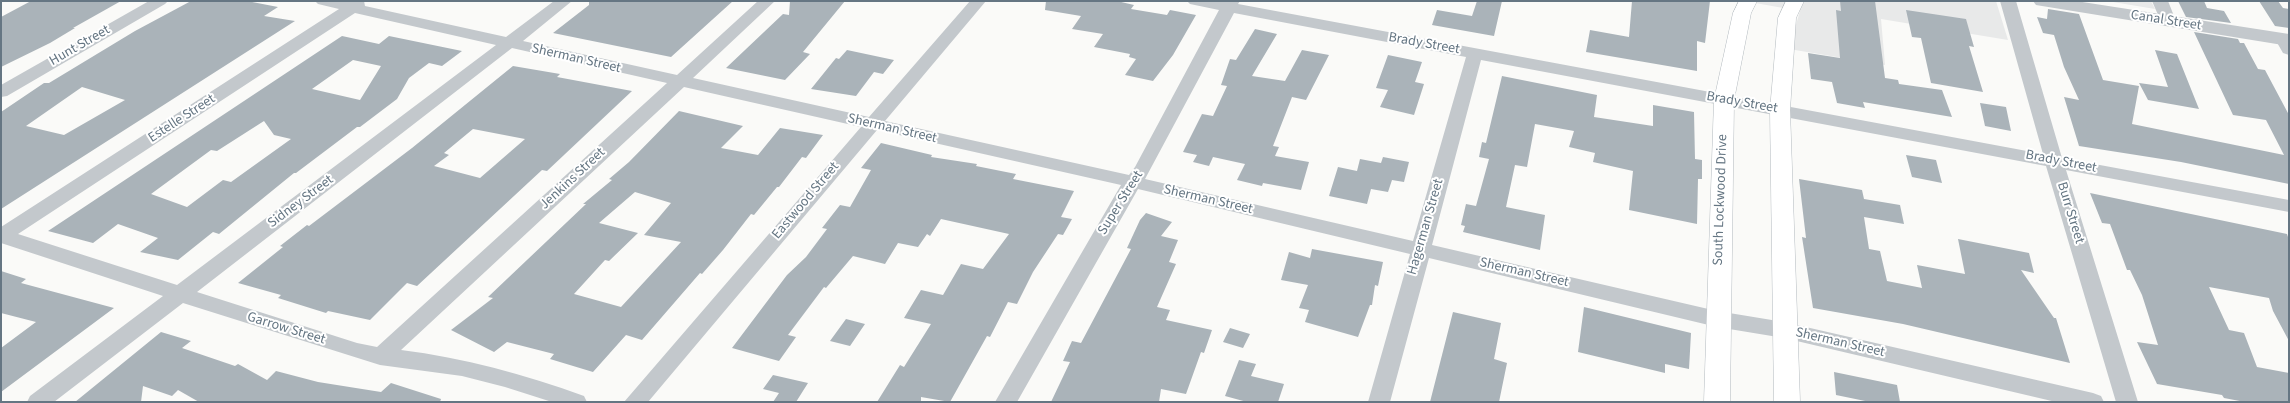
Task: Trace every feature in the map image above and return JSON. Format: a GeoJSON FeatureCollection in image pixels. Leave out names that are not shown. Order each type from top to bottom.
{"type":"FeatureCollection","features":[{"type":"Feature","properties":{"kind":"main road","name":"South Lockwood Drive"},"geometry":{"type":"LineString","coordinates":[[1717,402],[1724,100],[1742,13],[1748,1]]}},
{"type":"Feature","properties":{"kind":"main road"},"geometry":{"type":"LineString","coordinates":[[1787,402],[1784,330],[1780,110],[1787,18],[1795,1]]}},
{"type":"Feature","properties":{"kind":"street","name":"Hunt Street"},"geometry":{"type":"LineString","coordinates":[[1,92],[160,1]]}},
{"type":"Feature","properties":{"kind":"street","name":"Sherman Street"},"geometry":{"type":"LineString","coordinates":[[322,1],[358,4],[509,44],[1134,182],[1718,319],[1784,330],[2093,402]]}},
{"type":"Feature","properties":{"kind":"street","name":"Sidney Street"},"geometry":{"type":"LineString","coordinates":[[38,402],[564,1]]}},
{"type":"Feature","properties":{"kind":"street","name":"Jenkins Street"},"geometry":{"type":"LineString","coordinates":[[380,357],[767,1]]}},
{"type":"Feature","properties":{"kind":"street","name":"Eastwood Street"},"geometry":{"type":"LineString","coordinates":[[635,402],[871,124],[978,1]]}},
{"type":"Feature","properties":{"kind":"street","name":"Brady Street"},"geometry":{"type":"LineString","coordinates":[[1195,1],[1230,4],[1475,53],[2289,206]]}},
{"type":"Feature","properties":{"kind":"street","name":"Burr Street"},"geometry":{"type":"LineString","coordinates":[[2008,1],[2054,161],[2127,402]]}},
{"type":"Feature","properties":{"kind":"street","name":"Canal Street"},"geometry":{"type":"LineString","coordinates":[[2042,1],[2168,21],[2287,43]]}},
{"type":"Feature","properties":{"kind":"street"},"geometry":{"type":"LineString","coordinates":[[2160,1],[2168,21]]}},
{"type":"Feature","properties":{"kind":"street","name":"Estelle Street"},"geometry":{"type":"LineString","coordinates":[[1,236],[358,4]]}},
{"type":"Feature","properties":{"kind":"street","name":"Super Street"},"geometry":{"type":"LineString","coordinates":[[1006,402],[1126,191],[1134,182],[1230,4]]}},
{"type":"Feature","properties":{"kind":"street","name":"Hagerman Street"},"geometry":{"type":"LineString","coordinates":[[1379,402],[1475,53]]}},
{"type":"Feature","properties":{"kind":"street","name":"Garrow Street"},"geometry":{"type":"LineString","coordinates":[[1,236],[179,295],[380,357],[461,367],[547,398],[576,402]]}},
{"type":"Feature","properties":{"kind":"shaded area"},"geometry":{"type":"Polygon","coordinates":[[[1744,1],[1996,1],[2008,40],[1881,19],[1885,65],[1789,49],[1800,11],[1744,1]]]}},
{"type":"Feature","properties":{"kind":"shaded area"},"geometry":{"type":"Polygon","coordinates":[[[2107,1],[2151,1],[2155,9],[2107,1]]]}},
{"type":"Feature","properties":{"kind":"building"},"geometry":{"type":"Polygon","coordinates":[[[31,1],[121,1],[73,28],[75,28],[50,43],[1,67],[1,17],[31,1]]]}},
{"type":"Feature","properties":{"kind":"building"},"geometry":{"type":"Polygon","coordinates":[[[191,1],[247,1],[278,7],[264,16],[295,21],[1,209],[1,112],[44,83],[49,83],[135,31],[191,1]],[[82,87],[26,126],[64,135],[125,100],[82,87]]]}},
{"type":"Feature","properties":{"kind":"building"},"geometry":{"type":"Polygon","coordinates":[[[589,1],[733,1],[671,57],[553,33],[589,5],[589,1]]]}},
{"type":"Feature","properties":{"kind":"building"},"geometry":{"type":"Polygon","coordinates":[[[790,1],[845,1],[803,52],[810,54],[785,80],[726,68],[783,14],[789,15],[790,1]]]}},
{"type":"Feature","properties":{"kind":"building"},"geometry":{"type":"Polygon","coordinates":[[[1046,1],[1117,1],[1134,5],[1131,9],[1167,15],[1170,10],[1196,15],[1173,55],[1153,81],[1125,75],[1136,59],[1129,57],[1130,54],[1094,47],[1103,34],[1072,29],[1081,16],[1045,10],[1046,1]]]}},
{"type":"Feature","properties":{"kind":"building"},"geometry":{"type":"Polygon","coordinates":[[[1477,1],[1502,1],[1494,36],[1432,25],[1437,10],[1472,16],[1477,1]]]}},
{"type":"Feature","properties":{"kind":"building"},"geometry":{"type":"Polygon","coordinates":[[[1632,1],[1710,1],[1705,43],[1697,41],[1697,71],[1586,52],[1590,30],[1629,37],[1632,1]]]}},
{"type":"Feature","properties":{"kind":"building"},"geometry":{"type":"Polygon","coordinates":[[[1840,1],[1875,1],[1885,78],[1898,80],[1899,84],[1942,90],[1952,117],[1863,102],[1865,108],[1837,103],[1832,82],[1811,79],[1808,53],[1840,58],[1836,10],[1841,11],[1840,1]]]}},
{"type":"Feature","properties":{"kind":"building"},"geometry":{"type":"Polygon","coordinates":[[[2178,1],[2204,1],[2207,8],[2224,11],[2231,23],[2186,17],[2178,1]]]}},
{"type":"Feature","properties":{"kind":"building"},"geometry":{"type":"Polygon","coordinates":[[[2259,1],[2278,1],[2283,8],[2289,9],[2289,28],[2275,26],[2259,1]]]}},
{"type":"Feature","properties":{"kind":"building"},"geometry":{"type":"Polygon","coordinates":[[[2048,9],[2079,14],[2103,80],[2139,86],[2132,124],[2284,155],[2266,120],[2233,115],[2194,32],[2238,39],[2240,43],[2244,43],[2258,69],[2265,70],[2289,115],[2289,184],[2181,162],[2079,146],[2064,97],[2079,100],[2064,67],[2054,35],[2043,33],[2037,17],[2047,19],[2048,9]]]}},
{"type":"Feature","properties":{"kind":"building"},"geometry":{"type":"Polygon","coordinates":[[[1906,10],[1966,19],[1974,47],[1969,46],[1983,92],[1931,83],[1921,38],[1912,37],[1906,10]]]}},
{"type":"Feature","properties":{"kind":"building"},"geometry":{"type":"Polygon","coordinates":[[[1255,29],[1277,34],[1252,76],[1285,81],[1302,50],[1329,55],[1306,100],[1292,97],[1273,146],[1279,147],[1275,156],[1309,162],[1301,190],[1263,183],[1262,186],[1237,180],[1245,164],[1213,157],[1209,166],[1193,162],[1197,155],[1183,152],[1202,114],[1213,116],[1227,86],[1221,85],[1230,59],[1236,60],[1255,29]]]}},
{"type":"Feature","properties":{"kind":"building"},"geometry":{"type":"Polygon","coordinates":[[[342,36],[379,44],[389,36],[462,51],[442,66],[429,63],[409,78],[397,99],[294,173],[219,234],[213,232],[178,260],[140,252],[158,238],[118,224],[93,243],[48,231],[342,36]],[[353,60],[312,89],[360,100],[381,66],[353,60]],[[264,121],[217,151],[211,150],[151,194],[187,207],[223,180],[231,182],[291,139],[274,135],[264,121]]]}},
{"type":"Feature","properties":{"kind":"building"},"geometry":{"type":"Polygon","coordinates":[[[847,50],[894,60],[883,74],[874,72],[856,96],[811,89],[836,58],[839,59],[847,50]]]}},
{"type":"Feature","properties":{"kind":"building"},"geometry":{"type":"Polygon","coordinates":[[[2155,50],[2177,54],[2199,109],[2148,100],[2139,83],[2168,87],[2155,50]]]}},
{"type":"Feature","properties":{"kind":"building"},"geometry":{"type":"Polygon","coordinates":[[[1388,55],[1422,62],[1415,82],[1424,84],[1414,115],[1380,107],[1388,90],[1376,88],[1388,55]]]}},
{"type":"Feature","properties":{"kind":"building"},"geometry":{"type":"Polygon","coordinates":[[[513,66],[560,74],[557,77],[632,91],[547,171],[542,170],[417,286],[407,283],[370,320],[328,311],[326,313],[278,298],[281,295],[238,283],[283,247],[280,246],[307,225],[309,226],[412,148],[513,66]],[[473,129],[444,153],[449,155],[434,166],[480,178],[525,139],[473,129]]]}},
{"type":"Feature","properties":{"kind":"building"},"geometry":{"type":"Polygon","coordinates":[[[1502,76],[1597,95],[1594,117],[1653,126],[1653,105],[1694,112],[1695,159],[1702,160],[1702,179],[1698,179],[1697,224],[1629,210],[1633,171],[1593,162],[1595,153],[1569,147],[1574,131],[1535,124],[1527,167],[1515,165],[1506,207],[1545,215],[1540,250],[1463,232],[1465,226],[1461,225],[1466,204],[1476,206],[1489,159],[1479,157],[1482,142],[1486,143],[1502,76]]]}},
{"type":"Feature","properties":{"kind":"building"},"geometry":{"type":"Polygon","coordinates":[[[1980,103],[2006,107],[2011,131],[1985,126],[1980,103]]]}},
{"type":"Feature","properties":{"kind":"building"},"geometry":{"type":"Polygon","coordinates":[[[679,111],[743,126],[721,148],[758,155],[780,128],[823,135],[806,158],[802,157],[779,187],[777,187],[754,215],[751,214],[723,250],[702,274],[700,273],[642,340],[626,335],[593,372],[550,359],[554,354],[507,342],[494,352],[451,330],[493,298],[488,297],[586,204],[583,204],[612,180],[609,179],[629,162],[679,111]],[[635,192],[599,223],[638,233],[609,261],[605,260],[574,294],[621,307],[681,242],[644,235],[671,203],[635,192]]]}},
{"type":"Feature","properties":{"kind":"building"},"geometry":{"type":"Polygon","coordinates":[[[881,143],[932,155],[931,157],[977,164],[976,166],[1016,174],[1013,179],[1074,191],[1061,217],[1072,219],[1063,235],[1058,234],[1033,272],[1017,304],[1008,302],[990,337],[987,336],[950,402],[921,397],[921,402],[877,402],[900,365],[904,367],[931,324],[904,318],[921,290],[943,295],[961,264],[983,269],[1009,234],[941,219],[930,236],[927,234],[918,247],[898,243],[885,264],[853,256],[826,288],[824,287],[788,335],[796,337],[779,361],[732,348],[787,275],[806,257],[827,229],[822,228],[840,205],[850,207],[871,170],[861,168],[881,143]]]}},
{"type":"Feature","properties":{"kind":"building"},"geometry":{"type":"Polygon","coordinates":[[[1906,155],[1936,160],[1942,183],[1912,177],[1906,155]]]}},
{"type":"Feature","properties":{"kind":"building"},"geometry":{"type":"Polygon","coordinates":[[[1383,157],[1409,162],[1404,182],[1392,180],[1388,192],[1371,189],[1367,204],[1329,196],[1338,167],[1357,171],[1360,159],[1381,163],[1383,157]]]}},
{"type":"Feature","properties":{"kind":"building"},"geometry":{"type":"Polygon","coordinates":[[[1799,179],[1862,190],[1864,199],[1900,205],[1904,224],[1864,217],[1869,249],[1880,251],[1887,281],[1922,288],[1917,265],[1965,274],[1958,239],[2029,253],[2034,273],[2021,270],[2054,318],[2056,318],[2070,363],[1903,324],[1813,308],[1802,237],[1806,238],[1799,179]]]}},
{"type":"Feature","properties":{"kind":"building"},"geometry":{"type":"Polygon","coordinates":[[[2090,193],[2287,234],[2289,240],[2289,341],[2273,311],[2269,298],[2209,287],[2229,330],[2244,333],[2257,367],[2289,373],[2289,402],[2245,402],[2224,398],[2222,395],[2157,384],[2137,342],[2158,345],[2142,295],[2130,270],[2127,270],[2110,224],[2102,223],[2090,193]]]}},
{"type":"Feature","properties":{"kind":"building"},"geometry":{"type":"Polygon","coordinates":[[[1146,213],[1172,222],[1161,236],[1178,240],[1169,262],[1176,264],[1157,307],[1170,310],[1166,320],[1212,330],[1204,353],[1201,352],[1186,394],[1161,389],[1159,402],[1051,402],[1070,362],[1063,361],[1072,341],[1081,343],[1131,249],[1127,248],[1140,220],[1146,213]]]}},
{"type":"Feature","properties":{"kind":"building"},"geometry":{"type":"Polygon","coordinates":[[[1312,249],[1383,262],[1378,286],[1375,285],[1372,305],[1370,305],[1358,337],[1305,322],[1309,310],[1299,308],[1308,285],[1281,280],[1289,252],[1310,258],[1312,249]]]}},
{"type":"Feature","properties":{"kind":"building"},"geometry":{"type":"Polygon","coordinates":[[[1,271],[26,279],[21,283],[114,308],[1,392],[1,348],[36,322],[1,313],[1,271]]]}},
{"type":"Feature","properties":{"kind":"building"},"geometry":{"type":"Polygon","coordinates":[[[1584,307],[1691,333],[1689,369],[1665,364],[1665,373],[1578,352],[1584,307]]]}},
{"type":"Feature","properties":{"kind":"building"},"geometry":{"type":"Polygon","coordinates":[[[1453,312],[1501,323],[1494,359],[1507,363],[1499,402],[1430,402],[1453,312]]]}},
{"type":"Feature","properties":{"kind":"building"},"geometry":{"type":"Polygon","coordinates":[[[846,319],[865,324],[850,346],[830,341],[846,319]]]}},
{"type":"Feature","properties":{"kind":"building"},"geometry":{"type":"Polygon","coordinates":[[[1230,328],[1250,334],[1243,348],[1223,342],[1230,328]]]}},
{"type":"Feature","properties":{"kind":"building"},"geometry":{"type":"Polygon","coordinates":[[[161,332],[191,341],[182,348],[235,366],[238,364],[267,380],[276,371],[318,382],[381,392],[391,383],[441,399],[440,402],[199,402],[178,390],[172,396],[143,386],[141,402],[75,402],[161,332]]]}},
{"type":"Feature","properties":{"kind":"building"},"geometry":{"type":"Polygon","coordinates":[[[1239,360],[1256,364],[1251,376],[1284,384],[1278,402],[1247,402],[1225,396],[1239,360]]]}},
{"type":"Feature","properties":{"kind":"building"},"geometry":{"type":"Polygon","coordinates":[[[1834,372],[1897,385],[1900,402],[1870,402],[1836,395],[1834,372]]]}},
{"type":"Feature","properties":{"kind":"building"},"geometry":{"type":"Polygon","coordinates":[[[773,375],[808,383],[796,402],[773,402],[779,393],[763,389],[773,375]]]}}]}
